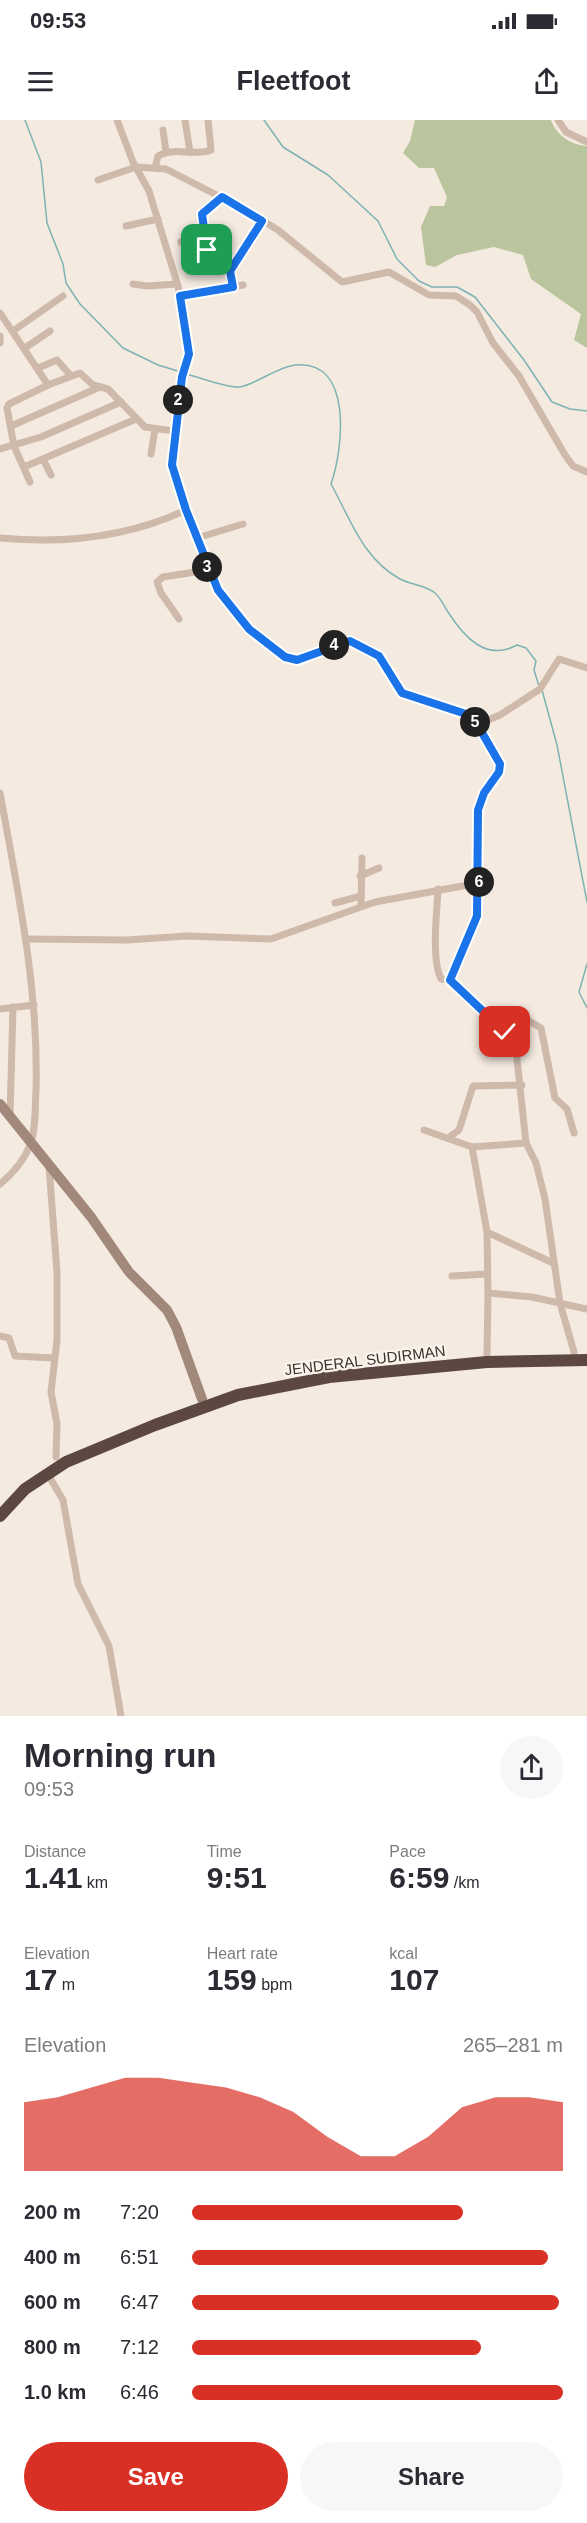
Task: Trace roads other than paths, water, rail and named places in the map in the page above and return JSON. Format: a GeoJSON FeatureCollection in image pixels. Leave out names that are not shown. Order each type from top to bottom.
{"type":"FeatureCollection","features":[{"type":"Feature","properties":{"kind":"highway"},"geometry":{"type":"LineString","coordinates":[[0,1504],[21,1483],[56,1457],[202,1399],[295,1375],[487,1355],[580,1352]]}},
{"type":"Feature","properties":{"kind":"highway","name":"JENDERAL SUDIRMAN"},"geometry":{"type":"LineString","coordinates":[[0,1516],[26,1489],[46,1473],[86,1452],[204,1406],[268,1387],[329,1377],[478,1363],[587,1360]]}},
{"type":"Feature","properties":{"kind":"street"},"geometry":{"type":"LineString","coordinates":[[117,120],[136,167],[149,191],[180,296],[189,354],[182,377],[174,431],[172,465],[208,570],[221,595],[249,629],[285,657],[297,660],[343,642],[354,643],[382,659],[402,693],[463,712],[477,724],[500,764],[499,772],[484,793],[478,810],[477,916],[450,980]]}},
{"type":"Feature","properties":{"kind":"street"},"geometry":{"type":"LineString","coordinates":[[185,120],[190,152]]}},
{"type":"Feature","properties":{"kind":"street"},"geometry":{"type":"LineString","coordinates":[[155,168],[158,156],[166,152],[198,154],[212,148],[208,120]]}},
{"type":"Feature","properties":{"kind":"street"},"geometry":{"type":"LineString","coordinates":[[558,120],[566,132],[587,142]]}},
{"type":"Feature","properties":{"kind":"street"},"geometry":{"type":"LineString","coordinates":[[163,130],[166,152]]}},
{"type":"Feature","properties":{"kind":"street"},"geometry":{"type":"LineString","coordinates":[[98,180],[136,167],[166,169],[222,197],[262,221],[289,239],[342,282],[389,272],[429,295],[463,298],[477,312],[493,343],[519,376],[565,456],[573,466],[587,472]]}},
{"type":"Feature","properties":{"kind":"street"},"geometry":{"type":"LineString","coordinates":[[207,250],[202,214],[222,197]]}},
{"type":"Feature","properties":{"kind":"street"},"geometry":{"type":"LineString","coordinates":[[126,226],[158,219]]}},
{"type":"Feature","properties":{"kind":"street"},"geometry":{"type":"LineString","coordinates":[[233,287],[230,271],[262,221]]}},
{"type":"Feature","properties":{"kind":"street"},"geometry":{"type":"LineString","coordinates":[[181,242],[204,236]]}},
{"type":"Feature","properties":{"kind":"street"},"geometry":{"type":"LineString","coordinates":[[133,284],[147,286],[177,284]]}},
{"type":"Feature","properties":{"kind":"street"},"geometry":{"type":"LineString","coordinates":[[180,296],[243,285]]}},
{"type":"Feature","properties":{"kind":"street"},"geometry":{"type":"LineString","coordinates":[[14,331],[63,296]]}},
{"type":"Feature","properties":{"kind":"street"},"geometry":{"type":"LineString","coordinates":[[0,312],[48,386]]}},
{"type":"Feature","properties":{"kind":"street"},"geometry":{"type":"LineString","coordinates":[[25,348],[50,332]]}},
{"type":"Feature","properties":{"kind":"street"},"geometry":{"type":"LineString","coordinates":[[0,336],[0,343]]}},
{"type":"Feature","properties":{"kind":"street"},"geometry":{"type":"LineString","coordinates":[[38,368],[57,360],[71,376]]}},
{"type":"Feature","properties":{"kind":"street"},"geometry":{"type":"LineString","coordinates":[[30,482],[14,446],[7,408],[9,404],[71,376],[80,374],[93,385],[102,387],[121,402],[145,427],[174,431]]}},
{"type":"Feature","properties":{"kind":"street"},"geometry":{"type":"LineString","coordinates":[[11,426],[102,387]]}},
{"type":"Feature","properties":{"kind":"street"},"geometry":{"type":"LineString","coordinates":[[0,449],[14,446],[121,402]]}},
{"type":"Feature","properties":{"kind":"street"},"geometry":{"type":"LineString","coordinates":[[24,467],[136,419]]}},
{"type":"Feature","properties":{"kind":"street"},"geometry":{"type":"LineString","coordinates":[[151,454],[154,429]]}},
{"type":"Feature","properties":{"kind":"street"},"geometry":{"type":"LineString","coordinates":[[43,459],[51,475]]}},
{"type":"Feature","properties":{"kind":"street"},"geometry":{"type":"LineString","coordinates":[[0,538],[33,542],[110,536],[186,510]]}},
{"type":"Feature","properties":{"kind":"street"},"geometry":{"type":"LineString","coordinates":[[197,538],[243,524]]}},
{"type":"Feature","properties":{"kind":"street"},"geometry":{"type":"LineString","coordinates":[[179,619],[161,593],[157,582],[163,577],[208,570]]}},
{"type":"Feature","properties":{"kind":"street"},"geometry":{"type":"LineString","coordinates":[[477,724],[500,715],[541,687],[554,663],[559,659],[587,668]]}},
{"type":"Feature","properties":{"kind":"street"},"geometry":{"type":"LineString","coordinates":[[0,793],[26,939],[34,1005],[36,1069],[31,1144],[17,1168],[0,1184]]}},
{"type":"Feature","properties":{"kind":"street"},"geometry":{"type":"LineString","coordinates":[[362,858],[360,876],[362,906]]}},
{"type":"Feature","properties":{"kind":"street"},"geometry":{"type":"LineString","coordinates":[[360,876],[379,868]]}},
{"type":"Feature","properties":{"kind":"street"},"geometry":{"type":"LineString","coordinates":[[26,939],[127,940],[187,936],[271,939],[362,906],[438,889],[479,883]]}},
{"type":"Feature","properties":{"kind":"street"},"geometry":{"type":"LineString","coordinates":[[438,889],[439,975],[441,979],[450,980],[500,1026],[516,1050],[522,1085],[526,1143],[536,1163],[545,1198],[560,1303],[580,1352]]}},
{"type":"Feature","properties":{"kind":"street"},"geometry":{"type":"LineString","coordinates":[[335,903],[361,896]]}},
{"type":"Feature","properties":{"kind":"street"},"geometry":{"type":"LineString","coordinates":[[0,1009],[34,1005]]}},
{"type":"Feature","properties":{"kind":"street"},"geometry":{"type":"LineString","coordinates":[[10,1119],[13,1007]]}},
{"type":"Feature","properties":{"kind":"street"},"geometry":{"type":"LineString","coordinates":[[500,1026],[527,1019],[541,1028],[555,1098],[567,1109],[574,1133]]}},
{"type":"Feature","properties":{"kind":"street"},"geometry":{"type":"LineString","coordinates":[[448,1138],[459,1130],[473,1086],[522,1085]]}},
{"type":"Feature","properties":{"kind":"street"},"geometry":{"type":"LineString","coordinates":[[0,1104],[92,1217],[129,1272],[167,1310],[176,1326],[202,1399]]}},
{"type":"Feature","properties":{"kind":"street"},"geometry":{"type":"LineString","coordinates":[[424,1130],[472,1147],[526,1143]]}},
{"type":"Feature","properties":{"kind":"street"},"geometry":{"type":"LineString","coordinates":[[472,1147],[487,1232],[487,1355]]}},
{"type":"Feature","properties":{"kind":"street"},"geometry":{"type":"LineString","coordinates":[[49,1166],[57,1272],[57,1340],[51,1392],[57,1424],[56,1457]]}},
{"type":"Feature","properties":{"kind":"street"},"geometry":{"type":"LineString","coordinates":[[487,1232],[553,1263]]}},
{"type":"Feature","properties":{"kind":"street"},"geometry":{"type":"LineString","coordinates":[[452,1276],[487,1274]]}},
{"type":"Feature","properties":{"kind":"street"},"geometry":{"type":"LineString","coordinates":[[488,1293],[532,1297],[587,1309]]}},
{"type":"Feature","properties":{"kind":"street"},"geometry":{"type":"LineString","coordinates":[[0,1336],[9,1338],[15,1356],[54,1358]]}},
{"type":"Feature","properties":{"kind":"street"},"geometry":{"type":"LineString","coordinates":[[46,1473],[63,1500],[78,1584],[109,1646],[121,1716]]}},
{"type":"Feature","properties":{"kind":"waterway"},"geometry":{"type":"LineString","coordinates":[[25,120],[41,162],[47,223],[63,264],[66,283],[80,304],[123,348],[158,365],[181,372]]}},
{"type":"Feature","properties":{"kind":"waterway"},"geometry":{"type":"LineString","coordinates":[[264,120],[283,147],[328,175],[378,221],[397,259],[419,281],[432,287],[457,287],[475,297],[524,360],[552,402],[570,409],[587,411]]}},
{"type":"Feature","properties":{"kind":"waterway"},"geometry":{"type":"LineString","coordinates":[[186,374],[234,387],[245,386],[295,365],[314,367],[327,376],[335,391],[340,410],[339,450],[331,484],[367,550],[387,571],[400,579],[435,593],[461,630],[477,644],[495,651],[517,645],[526,648],[536,661],[534,670],[539,686]]}},
{"type":"Feature","properties":{"kind":"waterway"},"geometry":{"type":"LineString","coordinates":[[542,690],[557,745],[587,902]]}},
{"type":"Feature","properties":{"kind":"waterway"},"geometry":{"type":"LineString","coordinates":[[587,964],[579,992],[587,1008]]}}]}
